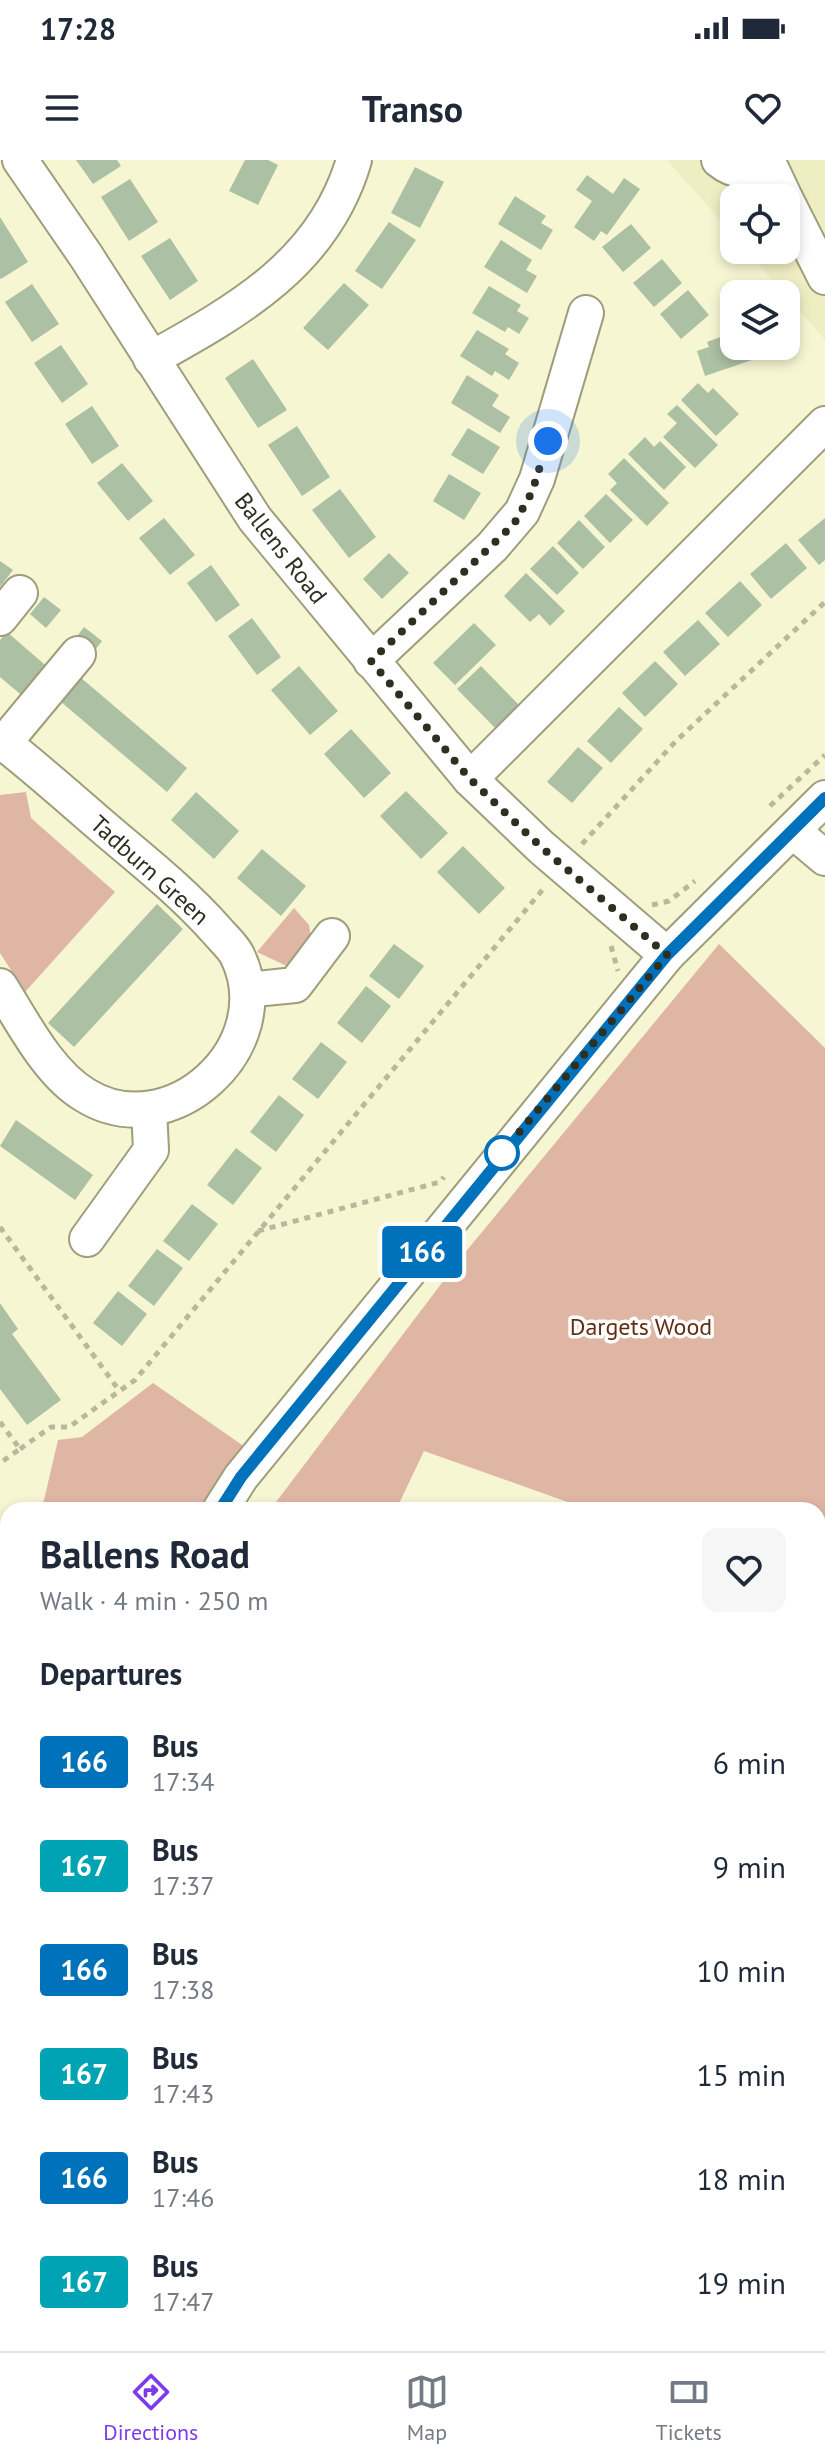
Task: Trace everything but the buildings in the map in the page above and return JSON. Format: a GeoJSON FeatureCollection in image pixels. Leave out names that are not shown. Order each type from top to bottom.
{"type":"FeatureCollection","features":[{"type":"Feature","properties":{"kind":"street","name":"Ballens Road"},"geometry":{"type":"LineString","coordinates":[[20,160],[255,519],[470,779],[667,955]]}},
{"type":"Feature","properties":{"kind":"street"},"geometry":{"type":"LineString","coordinates":[[151,359],[233,314],[308,248],[343,198],[354,160]]}},
{"type":"Feature","properties":{"kind":"street"},"geometry":{"type":"LineString","coordinates":[[719,160],[727,167],[748,172],[769,164],[778,184]]}},
{"type":"Feature","properties":{"kind":"street"},"geometry":{"type":"LineString","coordinates":[[800,228],[825,277]]}},
{"type":"Feature","properties":{"kind":"street"},"geometry":{"type":"LineString","coordinates":[[371,661],[502,537],[522,512],[537,479],[586,313]]}},
{"type":"Feature","properties":{"kind":"street"},"geometry":{"type":"LineString","coordinates":[[470,779],[825,424]]}},
{"type":"Feature","properties":{"kind":"street"},"geometry":{"type":"LineString","coordinates":[[1,741],[78,654]]}},
{"type":"Feature","properties":{"kind":"street","name":"Tadburn Green"},"geometry":{"type":"LineString","coordinates":[[0,986],[41,1052],[84,1095],[123,1110],[179,1103],[209,1082],[231,1055],[243,1023],[247,990],[237,954],[190,900],[1,741]]}},
{"type":"Feature","properties":{"kind":"street"},"geometry":{"type":"LineString","coordinates":[[225,1502],[241,1477],[667,955],[825,798]]}},
{"type":"Feature","properties":{"kind":"street"},"geometry":{"type":"LineString","coordinates":[[793,831],[825,858]]}},
{"type":"Feature","properties":{"kind":"street"},"geometry":{"type":"LineString","coordinates":[[247,990],[295,985],[332,936]]}},
{"type":"Feature","properties":{"kind":"street"},"geometry":{"type":"LineString","coordinates":[[87,1239],[151,1150],[149,1109]]}},
{"type":"Feature","properties":{"kind":"path"},"geometry":{"type":"LineString","coordinates":[[0,1463],[51,1427],[69,1427],[118,1389],[135,1380],[563,865],[676,741],[825,602]]}},
{"type":"Feature","properties":{"kind":"path"},"geometry":{"type":"LineString","coordinates":[[765,812],[825,755]]}},
{"type":"Feature","properties":{"kind":"path"},"geometry":{"type":"LineString","coordinates":[[643,907],[669,901],[700,877]]}},
{"type":"Feature","properties":{"kind":"path"},"geometry":{"type":"LineString","coordinates":[[258,1231],[440,1182]]}},
{"type":"Feature","properties":{"kind":"path"},"geometry":{"type":"LineString","coordinates":[[0,1227],[118,1389]]}},
{"type":"Feature","properties":{"kind":"path"},"geometry":{"type":"LineString","coordinates":[[0,1422],[20,1449]]}},
{"type":"Feature","properties":{"kind":"shaded area"},"geometry":{"type":"Polygon","coordinates":[[[667,160],[825,160],[825,340],[800,312],[800,280],[772,280],[758,264],[800,264],[800,184],[720,184],[720,220],[667,160]]]}},
{"type":"Feature","properties":{"kind":"green space"},"geometry":{"type":"Polygon","coordinates":[[[26,792],[31,818],[115,892],[25,992],[0,953],[0,795],[26,792]]]}},
{"type":"Feature","properties":{"kind":"green space"},"geometry":{"type":"Polygon","coordinates":[[[294,908],[309,925],[311,938],[293,969],[257,952],[294,908]]]}},
{"type":"Feature","properties":{"kind":"green space","name":"Dargets Wood"},"geometry":{"type":"Polygon","coordinates":[[[719,944],[825,1048],[825,1502],[567,1502],[424,1451],[400,1502],[276,1502],[463,1255],[719,944]]]}},
{"type":"Feature","properties":{"kind":"green space"},"geometry":{"type":"Polygon","coordinates":[[[153,1383],[245,1447],[205,1502],[43,1502],[58,1440],[82,1437],[153,1383]]]}},
{"type":"Feature","properties":{"kind":"bus line","name":"166"},"geometry":{"type":"LineString","coordinates":[[225,1502],[241,1477],[667,955],[825,798]]}},
{"type":"Feature","properties":{"kind":"route"},"geometry":{"type":"LineString","coordinates":[[502,1153],[497,1159],[537,1111],[667,955],[541,847],[470,779],[371,661],[514,524],[532,492],[548,441]]}}]}
